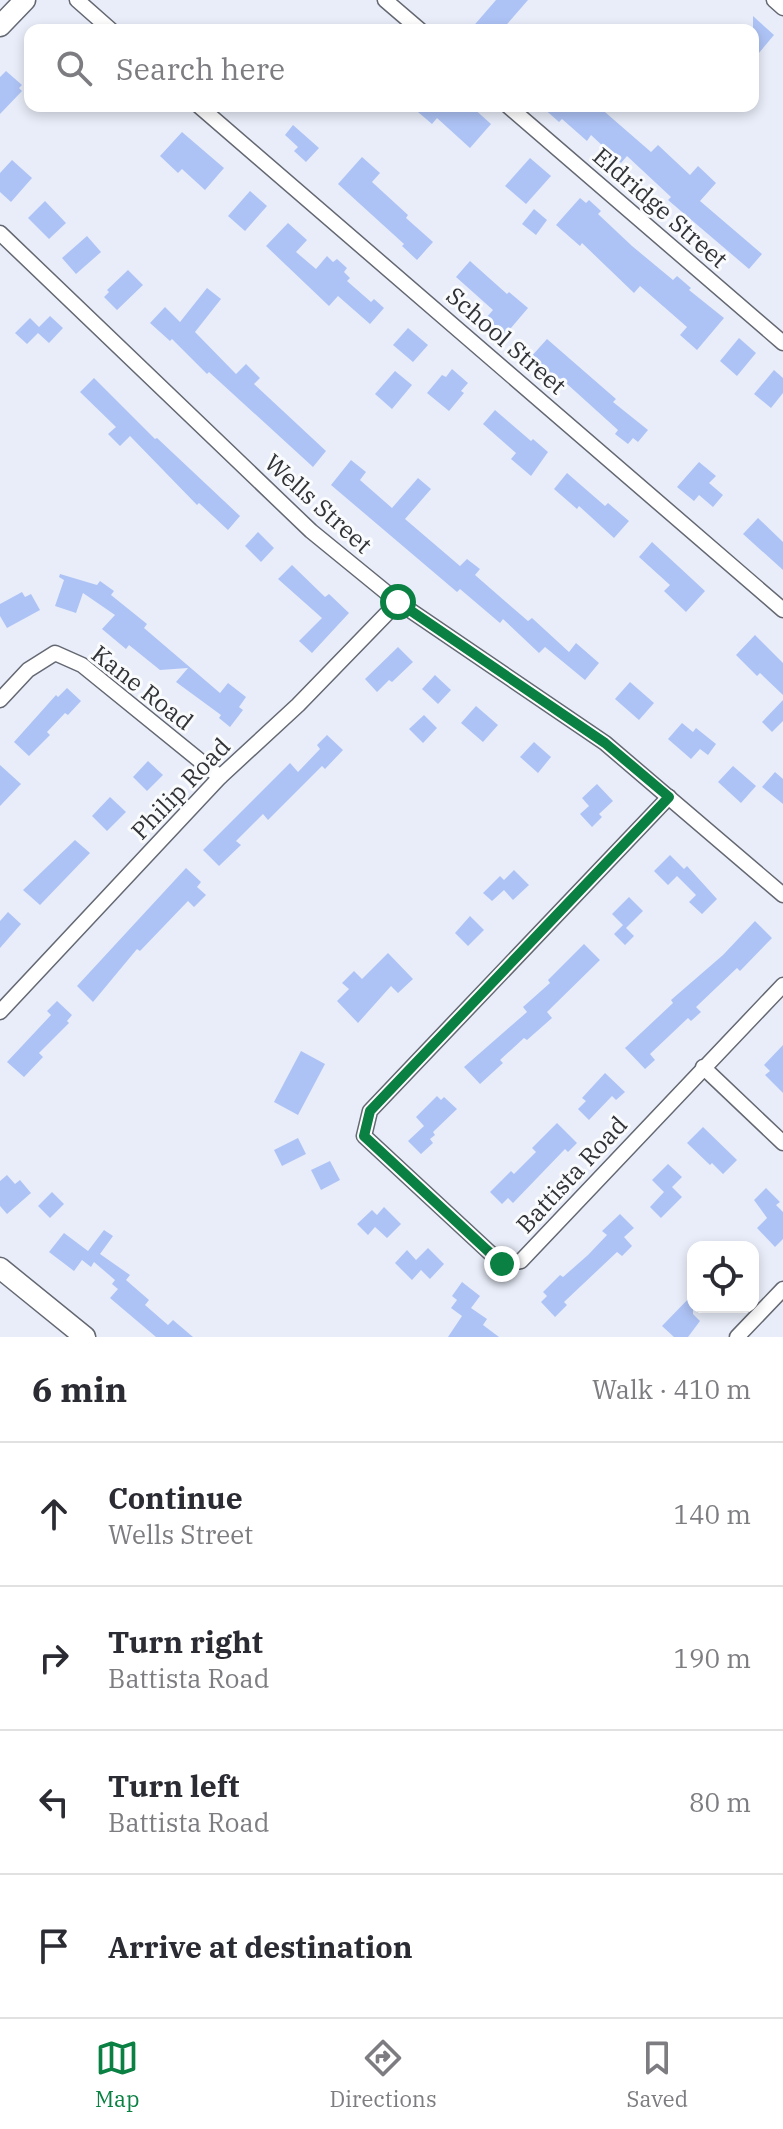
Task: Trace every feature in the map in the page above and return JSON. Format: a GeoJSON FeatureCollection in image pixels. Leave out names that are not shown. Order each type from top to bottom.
{"type":"FeatureCollection","features":[{"type":"Feature","properties":{"kind":"main road"},"geometry":{"type":"LineString","coordinates":[[0,26],[25,0]]}},
{"type":"Feature","properties":{"kind":"main road"},"geometry":{"type":"LineString","coordinates":[[0,1268],[85,1337]]}},
{"type":"Feature","properties":{"kind":"street"},"geometry":{"type":"LineString","coordinates":[[77,0],[104,24]]}},
{"type":"Feature","properties":{"kind":"street"},"geometry":{"type":"LineString","coordinates":[[385,0],[413,24]]}},
{"type":"Feature","properties":{"kind":"street"},"geometry":{"type":"LineString","coordinates":[[774,0],[783,8]]}},
{"type":"Feature","properties":{"kind":"street","name":"School Street"},"geometry":{"type":"LineString","coordinates":[[206,112],[783,610]]}},
{"type":"Feature","properties":{"kind":"street","name":"Eldridge Street"},"geometry":{"type":"LineString","coordinates":[[515,112],[783,343]]}},
{"type":"Feature","properties":{"kind":"street","name":"Wells Street"},"geometry":{"type":"LineString","coordinates":[[0,233],[311,531],[398,602],[605,743],[783,895]]}},
{"type":"Feature","properties":{"kind":"street","name":"Philip Road"},"geometry":{"type":"LineString","coordinates":[[0,1012],[220,777],[298,705],[398,602]]}},
{"type":"Feature","properties":{"kind":"street","name":"Kane Road"},"geometry":{"type":"LineString","coordinates":[[0,700],[28,670],[55,653],[82,665],[220,777]]}},
{"type":"Feature","properties":{"kind":"street","name":"Battista Road"},"geometry":{"type":"LineString","coordinates":[[669,797],[370,1111],[364,1136],[502,1264],[521,1261],[783,985]]}},
{"type":"Feature","properties":{"kind":"street"},"geometry":{"type":"LineString","coordinates":[[703,1067],[783,1143]]}},
{"type":"Feature","properties":{"kind":"street"},"geometry":{"type":"LineString","coordinates":[[737,1337],[783,1289]]}},
{"type":"Feature","properties":{"kind":"building"},"geometry":{"type":"Polygon","coordinates":[[[496,0],[528,0],[507,24],[475,24],[496,0]]]}},
{"type":"Feature","properties":{"kind":"building"},"geometry":{"type":"Polygon","coordinates":[[[753,16],[774,35],[759,53],[759,24],[753,24],[753,16]]]}},
{"type":"Feature","properties":{"kind":"building"},"geometry":{"type":"Polygon","coordinates":[[[6,71],[22,85],[19,88],[22,91],[0,114],[0,77],[6,71]]]}},
{"type":"Feature","properties":{"kind":"building"},"geometry":{"type":"Polygon","coordinates":[[[418,112],[478,112],[491,124],[470,148],[437,118],[432,124],[418,112]]]}},
{"type":"Feature","properties":{"kind":"building"},"geometry":{"type":"Polygon","coordinates":[[[548,112],[605,112],[651,152],[658,145],[690,175],[698,166],[716,183],[700,201],[762,254],[749,269],[668,200],[671,197],[627,156],[621,163],[591,135],[587,141],[562,119],[559,122],[548,112]]]}},
{"type":"Feature","properties":{"kind":"building"},"geometry":{"type":"Polygon","coordinates":[[[293,125],[319,148],[306,162],[294,151],[298,147],[285,135],[293,125]]]}},
{"type":"Feature","properties":{"kind":"building"},"geometry":{"type":"Polygon","coordinates":[[[182,132],[224,168],[205,190],[182,169],[178,173],[160,156],[182,132]]]}},
{"type":"Feature","properties":{"kind":"building"},"geometry":{"type":"Polygon","coordinates":[[[362,157],[380,173],[372,182],[433,242],[417,260],[402,246],[404,244],[338,184],[362,157]]]}},
{"type":"Feature","properties":{"kind":"building"},"geometry":{"type":"Polygon","coordinates":[[[530,158],[551,176],[526,204],[505,186],[530,158]]]}},
{"type":"Feature","properties":{"kind":"building"},"geometry":{"type":"Polygon","coordinates":[[[12,160],[32,178],[11,202],[0,192],[0,173],[12,160]]]}},
{"type":"Feature","properties":{"kind":"building"},"geometry":{"type":"Polygon","coordinates":[[[250,191],[267,206],[245,231],[228,216],[250,191]]]}},
{"type":"Feature","properties":{"kind":"building"},"geometry":{"type":"Polygon","coordinates":[[[580,198],[586,203],[589,200],[601,211],[598,214],[632,246],[673,280],[677,276],[691,288],[689,290],[724,318],[697,350],[680,335],[687,327],[640,286],[634,293],[582,243],[580,246],[556,225],[580,198]]]}},
{"type":"Feature","properties":{"kind":"building"},"geometry":{"type":"Polygon","coordinates":[[[45,201],[66,223],[49,239],[28,218],[45,201]]]}},
{"type":"Feature","properties":{"kind":"building"},"geometry":{"type":"Polygon","coordinates":[[[534,209],[547,220],[536,235],[522,224],[534,209]]]}},
{"type":"Feature","properties":{"kind":"building"},"geometry":{"type":"Polygon","coordinates":[[[288,223],[307,240],[296,252],[316,269],[327,256],[333,262],[337,259],[347,268],[344,272],[350,278],[347,281],[371,302],[374,299],[384,308],[370,324],[338,296],[329,306],[266,246],[288,223]]]}},
{"type":"Feature","properties":{"kind":"building"},"geometry":{"type":"Polygon","coordinates":[[[87,236],[101,252],[76,274],[62,258],[87,236]]]}},
{"type":"Feature","properties":{"kind":"building"},"geometry":{"type":"Polygon","coordinates":[[[470,261],[528,308],[505,335],[486,318],[493,310],[456,277],[470,261]]]}},
{"type":"Feature","properties":{"kind":"building"},"geometry":{"type":"Polygon","coordinates":[[[128,270],[143,285],[117,310],[104,297],[109,292],[107,290],[128,270]]]}},
{"type":"Feature","properties":{"kind":"building"},"geometry":{"type":"Polygon","coordinates":[[[207,288],[221,299],[195,332],[236,374],[246,364],[260,378],[254,384],[326,451],[313,467],[172,339],[170,341],[150,323],[165,307],[180,322],[207,288]]]}},
{"type":"Feature","properties":{"kind":"building"},"geometry":{"type":"Polygon","coordinates":[[[50,316],[63,328],[49,343],[38,333],[27,344],[15,333],[30,318],[39,327],[50,316]]]}},
{"type":"Feature","properties":{"kind":"building"},"geometry":{"type":"Polygon","coordinates":[[[408,328],[428,345],[413,362],[393,345],[408,328]]]}},
{"type":"Feature","properties":{"kind":"building"},"geometry":{"type":"Polygon","coordinates":[[[739,338],[756,353],[737,376],[720,361],[739,338]]]}},
{"type":"Feature","properties":{"kind":"building"},"geometry":{"type":"Polygon","coordinates":[[[547,339],[616,399],[613,402],[648,430],[638,442],[633,438],[628,444],[615,434],[618,430],[566,383],[563,387],[530,358],[547,339]]]}},
{"type":"Feature","properties":{"kind":"building"},"geometry":{"type":"Polygon","coordinates":[[[452,369],[468,383],[449,411],[427,393],[442,375],[446,377],[452,369]]]}},
{"type":"Feature","properties":{"kind":"building"},"geometry":{"type":"Polygon","coordinates":[[[774,370],[783,378],[783,393],[771,408],[754,394],[774,370]]]}},
{"type":"Feature","properties":{"kind":"building"},"geometry":{"type":"Polygon","coordinates":[[[395,371],[412,385],[392,409],[375,394],[395,371]]]}},
{"type":"Feature","properties":{"kind":"building"},"geometry":{"type":"Polygon","coordinates":[[[94,378],[155,439],[240,516],[228,530],[199,503],[197,505],[130,436],[120,446],[108,434],[116,427],[80,392],[94,378]]]}},
{"type":"Feature","properties":{"kind":"building"},"geometry":{"type":"Polygon","coordinates":[[[495,410],[548,452],[531,476],[511,459],[516,453],[483,424],[495,410]]]}},
{"type":"Feature","properties":{"kind":"building"},"geometry":{"type":"Polygon","coordinates":[[[351,460],[366,472],[360,480],[392,508],[418,478],[431,489],[405,519],[460,566],[467,559],[480,569],[475,575],[528,621],[532,618],[569,652],[576,643],[599,663],[585,680],[545,647],[539,653],[503,619],[500,623],[460,589],[457,592],[331,485],[351,460]]]}},
{"type":"Feature","properties":{"kind":"building"},"geometry":{"type":"Polygon","coordinates":[[[699,462],[716,476],[709,483],[723,495],[713,507],[699,495],[694,501],[677,487],[699,462]]]}},
{"type":"Feature","properties":{"kind":"building"},"geometry":{"type":"Polygon","coordinates":[[[567,473],[605,506],[608,503],[629,521],[614,538],[579,506],[577,509],[554,489],[567,473]]]}},
{"type":"Feature","properties":{"kind":"building"},"geometry":{"type":"Polygon","coordinates":[[[758,518],[783,542],[783,570],[743,534],[758,518]]]}},
{"type":"Feature","properties":{"kind":"building"},"geometry":{"type":"Polygon","coordinates":[[[258,532],[274,548],[261,562],[245,546],[258,532]]]}},
{"type":"Feature","properties":{"kind":"building"},"geometry":{"type":"Polygon","coordinates":[[[652,542],[705,591],[686,612],[664,591],[670,585],[639,557],[652,542]]]}},
{"type":"Feature","properties":{"kind":"building"},"geometry":{"type":"Polygon","coordinates":[[[292,565],[325,597],[329,594],[349,613],[312,653],[299,641],[322,618],[278,579],[292,565]]]}},
{"type":"Feature","properties":{"kind":"building"},"geometry":{"type":"Polygon","coordinates":[[[60,574],[97,585],[100,581],[114,591],[111,595],[147,624],[144,628],[220,693],[228,683],[246,697],[239,707],[243,710],[230,727],[219,718],[221,715],[176,682],[188,668],[160,670],[129,645],[126,649],[102,629],[115,615],[83,593],[76,613],[55,606],[64,580],[59,577],[60,574]]]}},
{"type":"Feature","properties":{"kind":"building"},"geometry":{"type":"Polygon","coordinates":[[[22,592],[25,597],[31,594],[40,610],[7,628],[0,616],[0,604],[22,592]]]}},
{"type":"Feature","properties":{"kind":"building"},"geometry":{"type":"Polygon","coordinates":[[[755,635],[783,663],[783,695],[736,655],[755,635]]]}},
{"type":"Feature","properties":{"kind":"building"},"geometry":{"type":"Polygon","coordinates":[[[398,647],[413,662],[377,692],[365,679],[398,647]]]}},
{"type":"Feature","properties":{"kind":"building"},"geometry":{"type":"Polygon","coordinates":[[[435,675],[451,690],[438,704],[422,689],[435,675]]]}},
{"type":"Feature","properties":{"kind":"building"},"geometry":{"type":"Polygon","coordinates":[[[630,682],[654,703],[639,720],[615,699],[630,682]]]}},
{"type":"Feature","properties":{"kind":"building"},"geometry":{"type":"Polygon","coordinates":[[[67,688],[81,701],[47,732],[50,735],[29,756],[14,742],[56,695],[58,697],[67,688]]]}},
{"type":"Feature","properties":{"kind":"building"},"geometry":{"type":"Polygon","coordinates":[[[783,700],[783,721],[772,732],[762,722],[783,700]]]}},
{"type":"Feature","properties":{"kind":"building"},"geometry":{"type":"Polygon","coordinates":[[[476,706],[498,725],[483,742],[461,723],[476,706]]]}},
{"type":"Feature","properties":{"kind":"building"},"geometry":{"type":"Polygon","coordinates":[[[424,715],[437,728],[423,743],[409,729],[424,715]]]}},
{"type":"Feature","properties":{"kind":"building"},"geometry":{"type":"Polygon","coordinates":[[[682,723],[693,732],[696,728],[716,744],[708,755],[700,749],[691,759],[668,739],[682,723]]]}},
{"type":"Feature","properties":{"kind":"building"},"geometry":{"type":"Polygon","coordinates":[[[327,735],[343,750],[325,769],[322,766],[268,820],[263,814],[236,841],[241,845],[219,866],[203,850],[290,763],[298,772],[320,749],[317,745],[327,735]]]}},
{"type":"Feature","properties":{"kind":"building"},"geometry":{"type":"Polygon","coordinates":[[[534,742],[551,757],[538,773],[520,757],[534,742]]]}},
{"type":"Feature","properties":{"kind":"building"},"geometry":{"type":"Polygon","coordinates":[[[148,761],[163,775],[147,791],[133,777],[148,761]]]}},
{"type":"Feature","properties":{"kind":"building"},"geometry":{"type":"Polygon","coordinates":[[[0,765],[21,784],[0,806],[0,765]]]}},
{"type":"Feature","properties":{"kind":"building"},"geometry":{"type":"Polygon","coordinates":[[[733,766],[756,786],[741,803],[718,782],[733,766]]]}},
{"type":"Feature","properties":{"kind":"building"},"geometry":{"type":"Polygon","coordinates":[[[775,772],[783,779],[783,804],[762,787],[775,772]]]}},
{"type":"Feature","properties":{"kind":"building"},"geometry":{"type":"Polygon","coordinates":[[[597,784],[613,801],[599,814],[602,817],[592,827],[580,814],[589,806],[582,798],[597,784]]]}},
{"type":"Feature","properties":{"kind":"building"},"geometry":{"type":"Polygon","coordinates":[[[110,797],[126,812],[107,831],[92,816],[110,797]]]}},
{"type":"Feature","properties":{"kind":"building"},"geometry":{"type":"Polygon","coordinates":[[[75,840],[90,853],[40,905],[23,890],[75,840]]]}},
{"type":"Feature","properties":{"kind":"building"},"geometry":{"type":"Polygon","coordinates":[[[670,855],[684,869],[687,866],[717,899],[702,914],[689,902],[696,895],[677,876],[668,885],[654,871],[670,855]]]}},
{"type":"Feature","properties":{"kind":"building"},"geometry":{"type":"Polygon","coordinates":[[[186,868],[201,882],[197,887],[206,895],[194,907],[188,901],[140,951],[137,949],[93,1002],[77,986],[186,868]]]}},
{"type":"Feature","properties":{"kind":"building"},"geometry":{"type":"Polygon","coordinates":[[[514,870],[529,885],[513,900],[504,890],[492,901],[483,893],[500,876],[504,880],[514,870]]]}},
{"type":"Feature","properties":{"kind":"building"},"geometry":{"type":"Polygon","coordinates":[[[629,897],[643,911],[626,928],[634,936],[625,945],[614,934],[623,925],[612,914],[629,897]]]}},
{"type":"Feature","properties":{"kind":"building"},"geometry":{"type":"Polygon","coordinates":[[[8,912],[21,924],[0,948],[0,921],[8,912]]]}},
{"type":"Feature","properties":{"kind":"building"},"geometry":{"type":"Polygon","coordinates":[[[470,916],[484,930],[468,946],[455,933],[470,916]]]}},
{"type":"Feature","properties":{"kind":"building"},"geometry":{"type":"Polygon","coordinates":[[[755,921],[772,938],[740,971],[737,968],[696,1007],[701,1012],[691,1021],[688,1018],[650,1054],[655,1060],[645,1069],[625,1048],[755,921]]]}},
{"type":"Feature","properties":{"kind":"building"},"geometry":{"type":"Polygon","coordinates":[[[584,944],[600,960],[547,1012],[552,1018],[500,1060],[503,1063],[480,1084],[464,1067],[527,1012],[523,1007],[550,983],[548,980],[584,944]]]}},
{"type":"Feature","properties":{"kind":"building"},"geometry":{"type":"Polygon","coordinates":[[[388,953],[413,979],[398,993],[391,986],[358,1023],[337,1001],[349,989],[342,983],[354,971],[362,979],[388,953]]]}},
{"type":"Feature","properties":{"kind":"building"},"geometry":{"type":"Polygon","coordinates":[[[57,1001],[72,1015],[67,1021],[69,1023],[39,1053],[43,1057],[24,1077],[7,1062],[51,1015],[47,1011],[57,1001]]]}},
{"type":"Feature","properties":{"kind":"building"},"geometry":{"type":"Polygon","coordinates":[[[783,1045],[783,1093],[765,1075],[770,1071],[764,1065],[783,1045]]]}},
{"type":"Feature","properties":{"kind":"building"},"geometry":{"type":"Polygon","coordinates":[[[301,1051],[325,1064],[298,1115],[274,1102],[301,1051]]]}},
{"type":"Feature","properties":{"kind":"building"},"geometry":{"type":"Polygon","coordinates":[[[605,1073],[625,1092],[616,1100],[612,1096],[589,1120],[578,1109],[586,1101],[582,1098],[605,1073]]]}},
{"type":"Feature","properties":{"kind":"building"},"geometry":{"type":"Polygon","coordinates":[[[437,1096],[441,1100],[444,1097],[457,1109],[433,1132],[435,1135],[430,1139],[433,1143],[421,1154],[408,1141],[424,1126],[416,1117],[437,1096]]]}},
{"type":"Feature","properties":{"kind":"building"},"geometry":{"type":"Polygon","coordinates":[[[557,1123],[577,1143],[568,1152],[565,1149],[513,1203],[508,1198],[502,1204],[490,1192],[536,1152],[532,1148],[557,1123]]]}},
{"type":"Feature","properties":{"kind":"building"},"geometry":{"type":"Polygon","coordinates":[[[703,1127],[737,1160],[723,1174],[687,1143],[703,1127]]]}},
{"type":"Feature","properties":{"kind":"building"},"geometry":{"type":"Polygon","coordinates":[[[298,1138],[306,1154],[282,1166],[274,1150],[298,1138]]]}},
{"type":"Feature","properties":{"kind":"building"},"geometry":{"type":"Polygon","coordinates":[[[330,1161],[340,1180],[321,1190],[311,1170],[330,1161]]]}},
{"type":"Feature","properties":{"kind":"building"},"geometry":{"type":"Polygon","coordinates":[[[668,1164],[682,1177],[672,1187],[682,1197],[661,1218],[650,1207],[664,1192],[652,1180],[668,1164]]]}},
{"type":"Feature","properties":{"kind":"building"},"geometry":{"type":"Polygon","coordinates":[[[7,1175],[15,1184],[20,1180],[31,1193],[7,1214],[0,1206],[0,1181],[7,1175]]]}},
{"type":"Feature","properties":{"kind":"building"},"geometry":{"type":"Polygon","coordinates":[[[766,1188],[780,1202],[776,1205],[783,1212],[783,1239],[775,1247],[757,1228],[767,1218],[754,1200],[766,1188]]]}},
{"type":"Feature","properties":{"kind":"building"},"geometry":{"type":"Polygon","coordinates":[[[52,1192],[64,1204],[50,1218],[38,1206],[52,1192]]]}},
{"type":"Feature","properties":{"kind":"building"},"geometry":{"type":"Polygon","coordinates":[[[384,1207],[401,1224],[387,1238],[375,1227],[368,1235],[357,1224],[372,1210],[377,1215],[384,1207]]]}},
{"type":"Feature","properties":{"kind":"building"},"geometry":{"type":"Polygon","coordinates":[[[620,1214],[634,1228],[624,1237],[632,1246],[622,1256],[617,1252],[564,1302],[567,1305],[555,1317],[541,1302],[547,1296],[543,1292],[588,1255],[607,1235],[602,1231],[620,1214]]]}},
{"type":"Feature","properties":{"kind":"building"},"geometry":{"type":"Polygon","coordinates":[[[104,1230],[113,1236],[100,1254],[130,1275],[126,1280],[149,1300],[145,1305],[168,1325],[173,1320],[193,1337],[156,1337],[110,1298],[118,1289],[112,1284],[115,1280],[94,1262],[91,1267],[82,1260],[74,1271],[49,1252],[64,1233],[88,1251],[104,1230]]]}},
{"type":"Feature","properties":{"kind":"building"},"geometry":{"type":"Polygon","coordinates":[[[428,1248],[444,1264],[430,1279],[421,1270],[412,1280],[395,1263],[407,1250],[416,1260],[428,1248]]]}},
{"type":"Feature","properties":{"kind":"building"},"geometry":{"type":"Polygon","coordinates":[[[462,1282],[480,1296],[471,1308],[487,1319],[483,1325],[499,1337],[448,1337],[462,1316],[451,1308],[457,1300],[452,1296],[462,1282]]]}},
{"type":"Feature","properties":{"kind":"building"},"geometry":{"type":"Polygon","coordinates":[[[687,1300],[687,1313],[693,1313],[700,1321],[688,1337],[674,1337],[662,1326],[687,1300]]]}},
{"type":"Feature","properties":{"kind":"route"},"geometry":{"type":"LineString","coordinates":[[398,602],[605,743],[669,797],[370,1111],[364,1136],[502,1264]]}}]}
